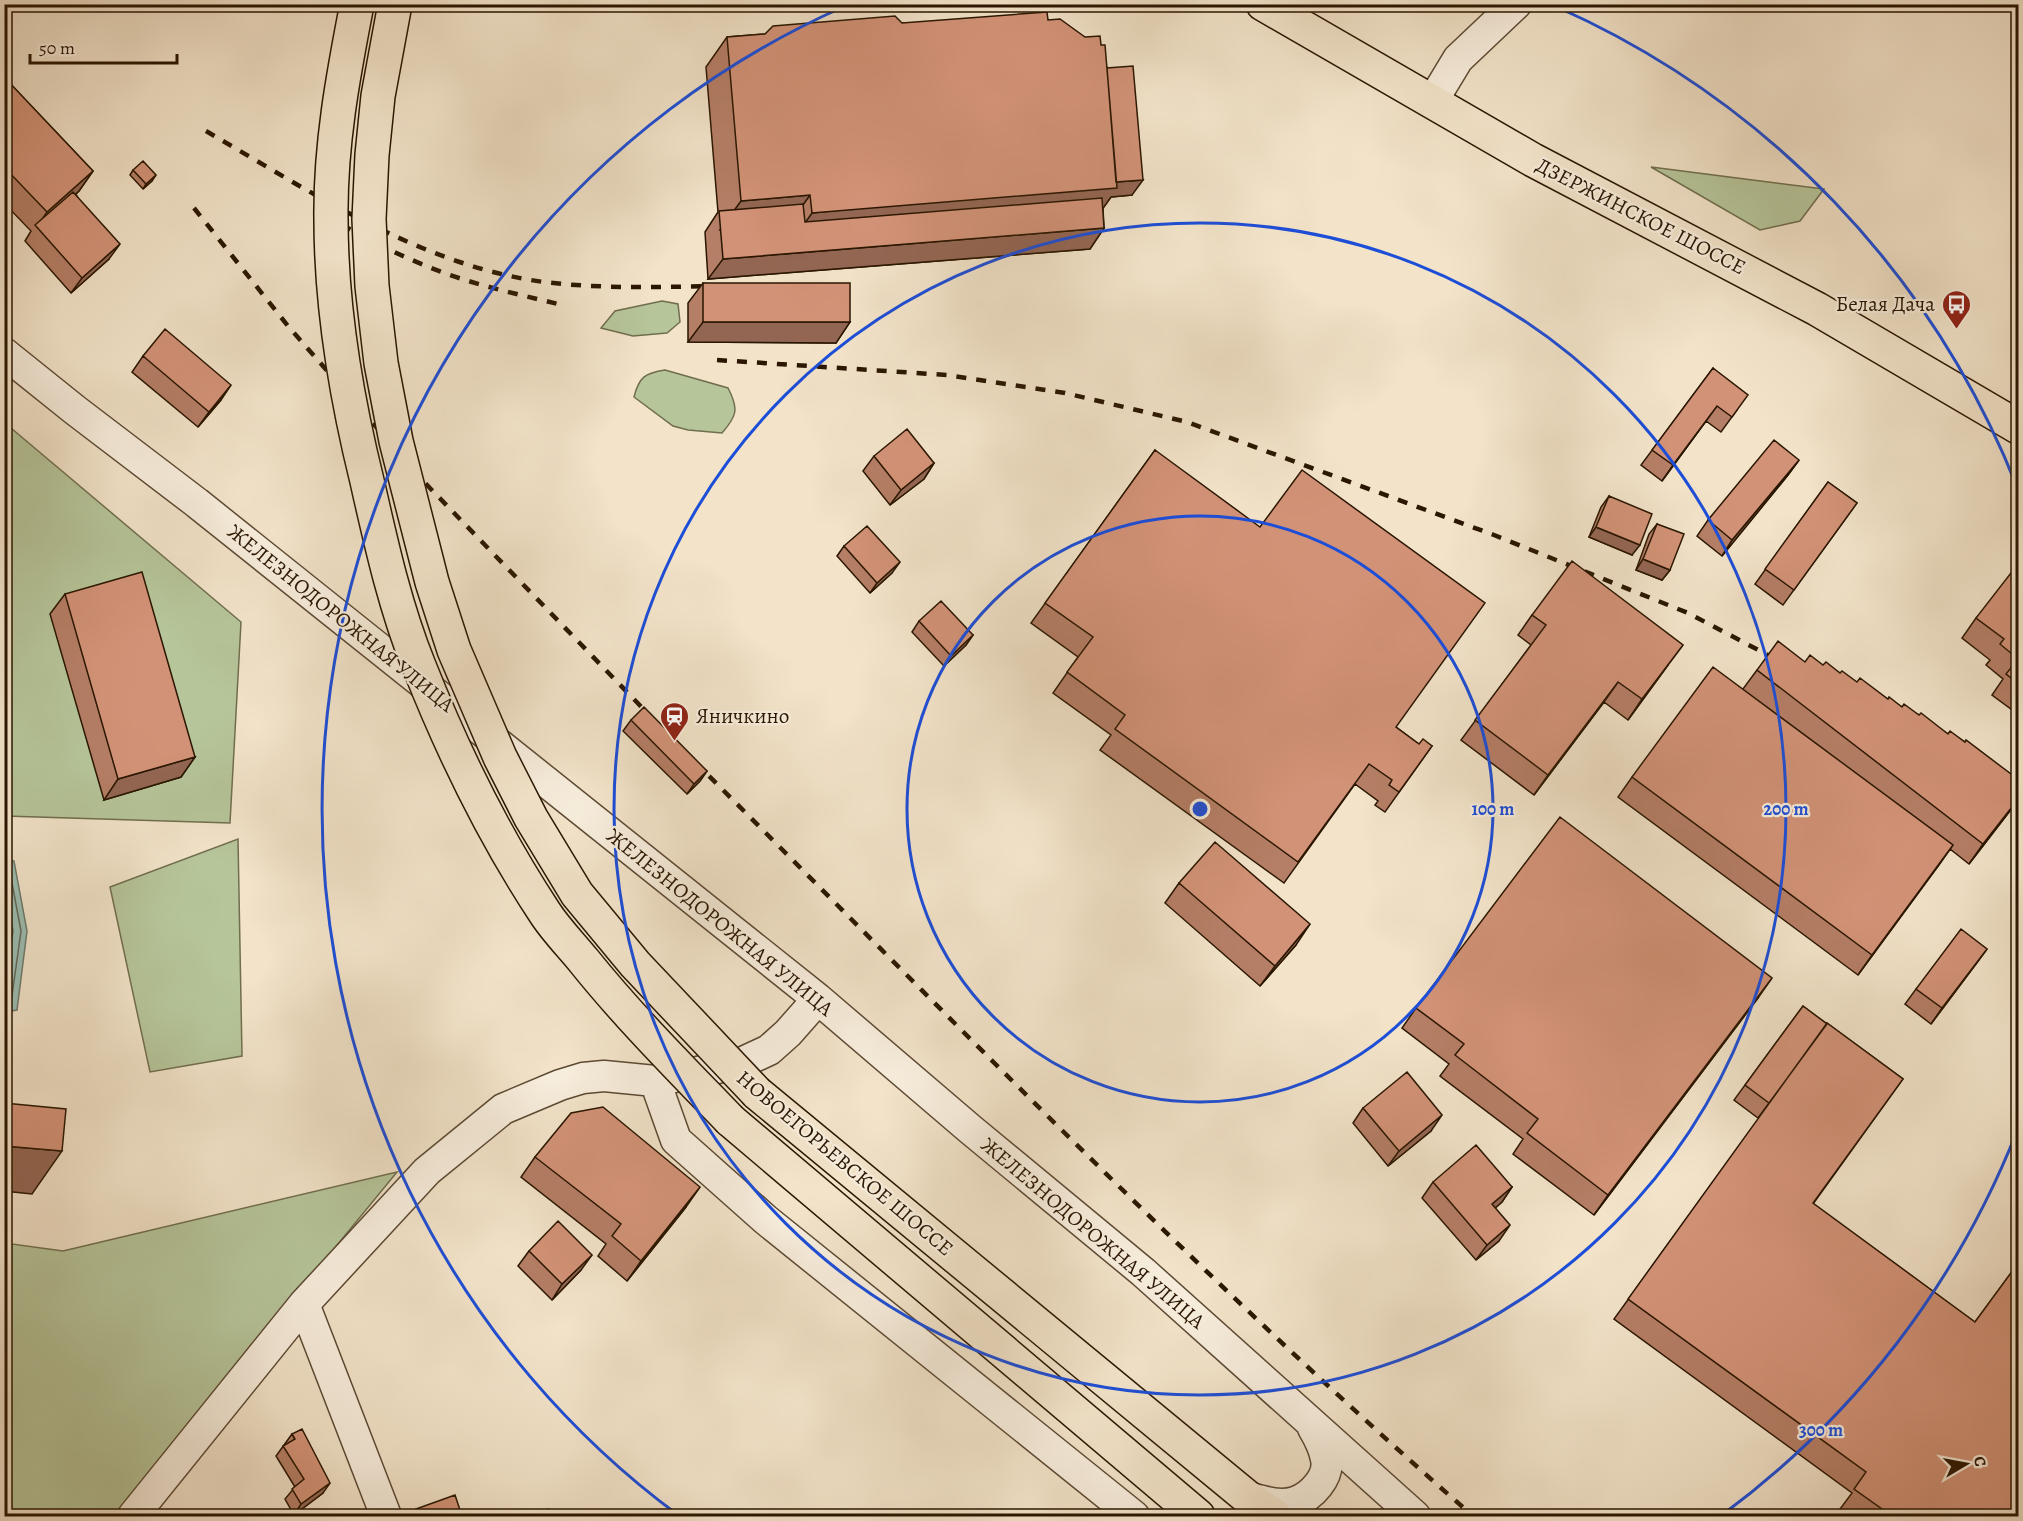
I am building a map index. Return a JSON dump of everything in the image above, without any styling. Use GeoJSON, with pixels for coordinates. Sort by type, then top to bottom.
{"type":"FeatureCollection","features":[{"type":"Feature","properties":{"kind":"main road","name":"НОВОЕГОРЬЕВСКОЕ ШОССЕ"},"geometry":{"type":"LineString","coordinates":[[357,4],[340,91],[333,152],[331,219],[335,289],[344,369],[359,449],[395,592],[418,664],[471,784],[498,836],[546,916],[607,989],[730,1120],[1198,1516]]}},
{"type":"Feature","properties":{"kind":"main road","name":"НОВОЕГОРЬЕВСКОЕ ШОССЕ"},"geometry":{"type":"LineString","coordinates":[[395,4],[378,96],[369,219],[372,286],[381,363],[396,441],[432,582],[454,650],[505,767],[531,818],[577,894],[635,964],[758,1093],[1247,1497],[1275,1516]]}},
{"type":"Feature","properties":{"kind":"main road","name":"ДЗЕРЖИНСКОЕ ШОССЕ"},"geometry":{"type":"LineString","coordinates":[[1263,4],[1533,160],[1817,309],[2019,427]]}},
{"type":"Feature","properties":{"kind":"street"},"geometry":{"type":"LineString","coordinates":[[1432,102],[1458,59],[1515,4]]}},
{"type":"Feature","properties":{"kind":"street","name":"ЖЕЛЕЗНОДОРОЖНАЯ УЛИЦА"},"geometry":{"type":"LineString","coordinates":[[4,353],[197,503],[818,999],[1143,1272],[1415,1516]]}},
{"type":"Feature","properties":{"kind":"street"},"geometry":{"type":"LineString","coordinates":[[133,1516],[304,1304],[427,1171],[503,1109],[583,1078],[604,1076],[655,1081],[741,1062],[769,1050],[788,1033],[818,999]]}},
{"type":"Feature","properties":{"kind":"street"},"geometry":{"type":"LineString","coordinates":[[604,1076],[672,1128]]}},
{"type":"Feature","properties":{"kind":"street"},"geometry":{"type":"LineString","coordinates":[[655,1081],[676,1140],[766,1220],[1134,1516]]}},
{"type":"Feature","properties":{"kind":"street"},"geometry":{"type":"LineString","coordinates":[[304,1304],[386,1516]]}},
{"type":"Feature","properties":{"kind":"street"},"geometry":{"type":"LineString","coordinates":[[1247,1497],[1273,1504],[1294,1503],[1310,1494],[1322,1480],[1327,1462],[1320,1440],[1307,1418]]}},
{"type":"Feature","properties":{"kind":"green space"},"geometry":{"type":"Polygon","coordinates":[[[1651,167],[1824,189],[1800,221],[1760,230],[1651,167]]]}},
{"type":"Feature","properties":{"kind":"green space"},"geometry":{"type":"Polygon","coordinates":[[[662,301],[678,304],[680,322],[667,333],[633,336],[601,328],[615,311],[662,301]]]}},
{"type":"Feature","properties":{"kind":"green space"},"geometry":{"type":"Polygon","coordinates":[[[665,370],[728,388],[734,402],[735,412],[731,422],[722,433],[688,430],[673,426],[634,397],[644,377],[665,370]]]}},
{"type":"Feature","properties":{"kind":"green space"},"geometry":{"type":"Polygon","coordinates":[[[5,423],[241,622],[230,823],[5,816],[5,423]]]}},
{"type":"Feature","properties":{"kind":"green space"},"geometry":{"type":"Polygon","coordinates":[[[238,839],[242,1056],[150,1072],[110,887],[238,839]]]}},
{"type":"Feature","properties":{"kind":"green space"},"geometry":{"type":"Polygon","coordinates":[[[397,1172],[115,1516],[5,1516],[5,1243],[63,1251],[397,1172]]]}},
{"type":"Feature","properties":{"kind":"water"},"geometry":{"type":"Polygon","coordinates":[[[5,858],[14,861],[27,931],[17,1010],[5,1012],[5,858]]]}},
{"type":"Feature","properties":{"kind":"building"},"geometry":{"type":"Polygon","coordinates":[[[1047,12],[1048,20],[1060,19],[1085,37],[1100,36],[1101,45],[1105,45],[1117,188],[812,213],[810,195],[741,201],[727,37],[765,34],[773,26],[895,16],[902,23],[1047,12]]]}},
{"type":"Feature","properties":{"kind":"building"},"geometry":{"type":"Polygon","coordinates":[[[1133,66],[1143,180],[1116,182],[1107,68],[1133,66]]]}},
{"type":"Feature","properties":{"kind":"building"},"geometry":{"type":"Polygon","coordinates":[[[4,77],[93,171],[47,212],[4,167],[4,77]]]}},
{"type":"Feature","properties":{"kind":"building"},"geometry":{"type":"Polygon","coordinates":[[[143,161],[156,175],[146,184],[133,170],[143,161]]]}},
{"type":"Feature","properties":{"kind":"building"},"geometry":{"type":"Polygon","coordinates":[[[73,192],[120,244],[82,278],[35,225],[73,192]]]}},
{"type":"Feature","properties":{"kind":"building"},"geometry":{"type":"Polygon","coordinates":[[[1102,198],[1104,228],[723,259],[719,211],[803,204],[805,222],[1102,198]]]}},
{"type":"Feature","properties":{"kind":"building"},"geometry":{"type":"Polygon","coordinates":[[[703,283],[850,283],[850,322],[703,322],[703,283]]]}},
{"type":"Feature","properties":{"kind":"building"},"geometry":{"type":"Polygon","coordinates":[[[165,329],[231,385],[209,412],[143,356],[165,329]]]}},
{"type":"Feature","properties":{"kind":"building"},"geometry":{"type":"Polygon","coordinates":[[[1713,368],[1748,395],[1732,417],[1717,406],[1673,465],[1652,450],[1713,368]]]}},
{"type":"Feature","properties":{"kind":"building"},"geometry":{"type":"Polygon","coordinates":[[[907,429],[934,463],[901,490],[874,456],[907,429]]]}},
{"type":"Feature","properties":{"kind":"building"},"geometry":{"type":"Polygon","coordinates":[[[1774,440],[1799,460],[1732,540],[1708,520],[1774,440]]]}},
{"type":"Feature","properties":{"kind":"building"},"geometry":{"type":"Polygon","coordinates":[[[1155,450],[1260,527],[1302,470],[1485,603],[1396,727],[1419,744],[1423,739],[1432,746],[1399,792],[1389,785],[1392,780],[1369,764],[1298,862],[1115,729],[1125,715],[1067,672],[1093,637],[1045,603],[1155,450]]]}},
{"type":"Feature","properties":{"kind":"building"},"geometry":{"type":"Polygon","coordinates":[[[1828,482],[1857,503],[1794,590],[1765,569],[1828,482]]]}},
{"type":"Feature","properties":{"kind":"building"},"geometry":{"type":"Polygon","coordinates":[[[1609,496],[1652,514],[1640,545],[1596,527],[1609,496]]]}},
{"type":"Feature","properties":{"kind":"building"},"geometry":{"type":"Polygon","coordinates":[[[1657,524],[1684,534],[1670,570],[1643,559],[1657,524]]]}},
{"type":"Feature","properties":{"kind":"building"},"geometry":{"type":"Polygon","coordinates":[[[867,526],[900,562],[877,583],[844,546],[867,526]]]}},
{"type":"Feature","properties":{"kind":"building"},"geometry":{"type":"Polygon","coordinates":[[[1572,561],[1683,645],[1642,699],[1618,682],[1548,775],[1475,720],[1546,625],[1532,615],[1572,561]]]}},
{"type":"Feature","properties":{"kind":"building"},"geometry":{"type":"Polygon","coordinates":[[[2014,569],[2019,573],[2019,684],[2006,674],[2018,659],[2000,644],[2004,639],[1976,618],[2014,569]]]}},
{"type":"Feature","properties":{"kind":"building"},"geometry":{"type":"Polygon","coordinates":[[[142,572],[195,757],[118,779],[65,594],[142,572]]]}},
{"type":"Feature","properties":{"kind":"building"},"geometry":{"type":"Polygon","coordinates":[[[941,601],[973,635],[951,656],[919,621],[941,601]]]}},
{"type":"Feature","properties":{"kind":"building"},"geometry":{"type":"Polygon","coordinates":[[[1778,641],[1805,662],[1810,655],[1823,665],[1826,662],[1857,682],[1860,678],[1902,707],[1904,704],[1919,715],[1921,713],[1948,734],[1950,731],[1965,742],[1966,740],[2019,780],[2019,798],[1983,844],[1757,670],[1778,641]]]}},
{"type":"Feature","properties":{"kind":"building"},"geometry":{"type":"Polygon","coordinates":[[[1713,667],[1953,845],[1872,955],[1632,777],[1713,667]]]}},
{"type":"Feature","properties":{"kind":"building"},"geometry":{"type":"Polygon","coordinates":[[[644,707],[707,771],[694,784],[631,720],[644,707]]]}},
{"type":"Feature","properties":{"kind":"building"},"geometry":{"type":"Polygon","coordinates":[[[1560,817],[1772,978],[1608,1195],[1527,1133],[1538,1119],[1455,1055],[1464,1044],[1416,1008],[1560,817]]]}},
{"type":"Feature","properties":{"kind":"building"},"geometry":{"type":"Polygon","coordinates":[[[1215,842],[1310,924],[1275,966],[1179,883],[1215,842]]]}},
{"type":"Feature","properties":{"kind":"building"},"geometry":{"type":"Polygon","coordinates":[[[1961,929],[1987,949],[1942,1008],[1916,989],[1961,929]]]}},
{"type":"Feature","properties":{"kind":"building"},"geometry":{"type":"Polygon","coordinates":[[[1803,1006],[1827,1024],[1769,1103],[1745,1085],[1803,1006]]]}},
{"type":"Feature","properties":{"kind":"building"},"geometry":{"type":"Polygon","coordinates":[[[1827,1023],[1903,1079],[1813,1203],[1975,1322],[2019,1262],[2019,1516],[1892,1516],[1854,1489],[1866,1472],[1628,1299],[1827,1023]]]}},
{"type":"Feature","properties":{"kind":"building"},"geometry":{"type":"Polygon","coordinates":[[[1407,1072],[1442,1115],[1399,1151],[1363,1108],[1407,1072]]]}},
{"type":"Feature","properties":{"kind":"building"},"geometry":{"type":"Polygon","coordinates":[[[4,1103],[66,1109],[62,1151],[4,1146],[4,1103]]]}},
{"type":"Feature","properties":{"kind":"building"},"geometry":{"type":"Polygon","coordinates":[[[603,1107],[700,1187],[641,1261],[612,1236],[621,1224],[535,1157],[571,1113],[603,1107]]]}},
{"type":"Feature","properties":{"kind":"building"},"geometry":{"type":"Polygon","coordinates":[[[1476,1145],[1512,1187],[1492,1204],[1510,1225],[1487,1245],[1433,1182],[1476,1145]]]}},
{"type":"Feature","properties":{"kind":"building"},"geometry":{"type":"Polygon","coordinates":[[[558,1221],[592,1255],[562,1284],[529,1251],[558,1221]]]}},
{"type":"Feature","properties":{"kind":"building"},"geometry":{"type":"Polygon","coordinates":[[[302,1429],[330,1483],[301,1504],[292,1489],[304,1479],[283,1446],[295,1439],[292,1434],[302,1429]]]}},
{"type":"Feature","properties":{"kind":"building"},"geometry":{"type":"Polygon","coordinates":[[[455,1495],[462,1516],[418,1516],[416,1509],[455,1495]]]}},
{"type":"Feature","properties":{"kind":"building"},"geometry":{"type":"Polygon","coordinates":[[[548,1509],[552,1516],[534,1516],[548,1509]]]}},
{"type":"Feature","properties":{"kind":"railway"},"geometry":{"type":"LineString","coordinates":[[206,131],[369,223],[454,260],[499,273],[544,282],[630,287],[717,286]]}},
{"type":"Feature","properties":{"kind":"railway"},"geometry":{"type":"LineString","coordinates":[[194,208],[288,326],[427,485],[655,721]]}},
{"type":"Feature","properties":{"kind":"railway"},"geometry":{"type":"LineString","coordinates":[[324,215],[411,260],[456,277],[558,304]]}},
{"type":"Feature","properties":{"kind":"railway"},"geometry":{"type":"LineString","coordinates":[[717,360],[947,375],[1065,393],[1187,422],[1494,535],[1688,613],[1783,663]]}},
{"type":"Feature","properties":{"kind":"railway"},"geometry":{"type":"LineString","coordinates":[[695,762],[1175,1241],[1372,1426],[1473,1516]]}},
{"type":"Feature","properties":{"kind":"place","name":"Белая Дача"},"geometry":{"type":"Point","coordinates":[1956,330]}},
{"type":"Feature","properties":{"kind":"place","name":"Яничкино"},"geometry":{"type":"Point","coordinates":[675,742]}}]}
